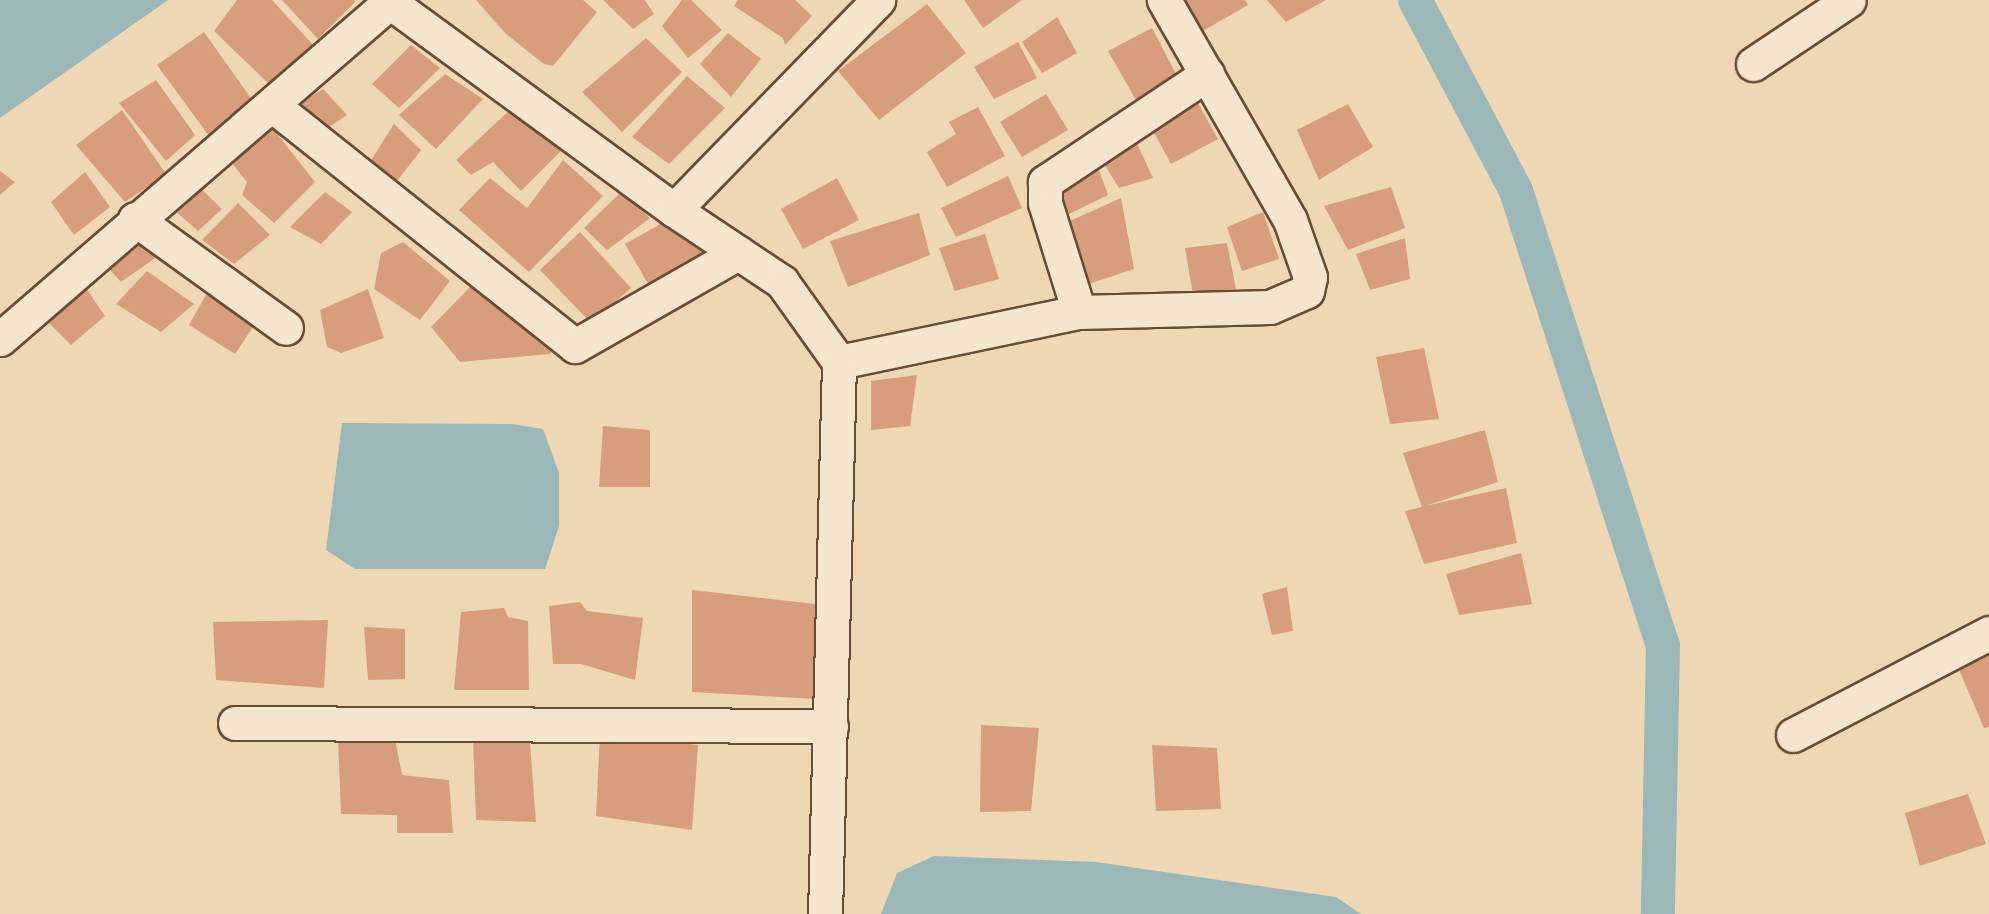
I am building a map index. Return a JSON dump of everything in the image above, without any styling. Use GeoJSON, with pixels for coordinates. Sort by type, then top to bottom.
{"type":"FeatureCollection","features":[{"type":"Feature","properties":{"kind":"street"},"geometry":{"type":"LineString","coordinates":[[674,210],[878,0]]}},
{"type":"Feature","properties":{"kind":"street"},"geometry":{"type":"LineString","coordinates":[[839,362],[1079,312],[1270,307],[1307,291],[1310,277],[1290,220],[1164,0]]}},
{"type":"Feature","properties":{"kind":"street"},"geometry":{"type":"LineString","coordinates":[[1753,64],[1849,0]]}},
{"type":"Feature","properties":{"kind":"street"},"geometry":{"type":"LineString","coordinates":[[0,339],[135,219],[272,105],[389,1],[674,210],[782,282],[839,362],[825,914]]}},
{"type":"Feature","properties":{"kind":"street"},"geometry":{"type":"LineString","coordinates":[[1079,312],[1045,203],[1045,182],[1071,161],[1207,74]]}},
{"type":"Feature","properties":{"kind":"street"},"geometry":{"type":"LineString","coordinates":[[272,105],[575,346],[738,253]]}},
{"type":"Feature","properties":{"kind":"street"},"geometry":{"type":"LineString","coordinates":[[135,219],[286,328]]}},
{"type":"Feature","properties":{"kind":"street"},"geometry":{"type":"LineString","coordinates":[[1793,735],[1989,633]]}},
{"type":"Feature","properties":{"kind":"street"},"geometry":{"type":"LineString","coordinates":[[235,723],[831,726]]}},
{"type":"Feature","properties":{"kind":"water"},"geometry":{"type":"Polygon","coordinates":[[[0,0],[168,0],[0,118],[0,0]]]}},
{"type":"Feature","properties":{"kind":"water"},"geometry":{"type":"Polygon","coordinates":[[[342,423],[512,424],[543,429],[559,473],[559,526],[545,569],[355,569],[326,550],[342,423]]]}},
{"type":"Feature","properties":{"kind":"water"},"geometry":{"type":"Polygon","coordinates":[[[934,856],[1096,862],[1336,897],[1361,914],[881,914],[897,873],[934,856]]]}},
{"type":"Feature","properties":{"kind":"building"},"geometry":{"type":"Polygon","coordinates":[[[237,0],[272,0],[314,46],[269,84],[214,31],[237,0]]]}},
{"type":"Feature","properties":{"kind":"building"},"geometry":{"type":"Polygon","coordinates":[[[282,0],[354,0],[355,2],[318,39],[282,0]]]}},
{"type":"Feature","properties":{"kind":"building"},"geometry":{"type":"Polygon","coordinates":[[[476,0],[583,0],[597,12],[553,66],[544,64],[506,34],[476,0]]]}},
{"type":"Feature","properties":{"kind":"building"},"geometry":{"type":"Polygon","coordinates":[[[603,0],[645,0],[654,14],[633,29],[603,0]]]}},
{"type":"Feature","properties":{"kind":"building"},"geometry":{"type":"Polygon","coordinates":[[[682,0],[691,0],[722,30],[688,58],[662,26],[682,0]]]}},
{"type":"Feature","properties":{"kind":"building"},"geometry":{"type":"Polygon","coordinates":[[[738,0],[795,0],[812,16],[785,45],[783,38],[734,6],[738,0]]]}},
{"type":"Feature","properties":{"kind":"building"},"geometry":{"type":"Polygon","coordinates":[[[964,0],[1022,0],[983,28],[964,0]]]}},
{"type":"Feature","properties":{"kind":"building"},"geometry":{"type":"Polygon","coordinates":[[[1173,0],[1245,0],[1248,5],[1194,36],[1173,0]]]}},
{"type":"Feature","properties":{"kind":"building"},"geometry":{"type":"Polygon","coordinates":[[[1267,0],[1326,0],[1286,22],[1267,0]]]}},
{"type":"Feature","properties":{"kind":"building"},"geometry":{"type":"Polygon","coordinates":[[[927,4],[966,53],[879,120],[838,71],[927,4]]]}},
{"type":"Feature","properties":{"kind":"building"},"geometry":{"type":"Polygon","coordinates":[[[1057,17],[1077,53],[1042,73],[1022,42],[1057,17]]]}},
{"type":"Feature","properties":{"kind":"building"},"geometry":{"type":"Polygon","coordinates":[[[1152,28],[1178,78],[1136,100],[1108,51],[1152,28]]]}},
{"type":"Feature","properties":{"kind":"building"},"geometry":{"type":"Polygon","coordinates":[[[204,32],[255,104],[209,136],[157,65],[204,32]]]}},
{"type":"Feature","properties":{"kind":"building"},"geometry":{"type":"Polygon","coordinates":[[[728,33],[761,59],[731,97],[700,64],[728,33]]]}},
{"type":"Feature","properties":{"kind":"building"},"geometry":{"type":"Polygon","coordinates":[[[646,38],[682,72],[622,132],[582,92],[646,38]]]}},
{"type":"Feature","properties":{"kind":"building"},"geometry":{"type":"Polygon","coordinates":[[[1018,42],[1037,78],[994,99],[974,67],[1018,42]]]}},
{"type":"Feature","properties":{"kind":"building"},"geometry":{"type":"Polygon","coordinates":[[[411,45],[440,68],[399,108],[372,84],[411,45]]]}},
{"type":"Feature","properties":{"kind":"building"},"geometry":{"type":"Polygon","coordinates":[[[445,74],[483,99],[436,149],[399,115],[445,74]]]}},
{"type":"Feature","properties":{"kind":"building"},"geometry":{"type":"Polygon","coordinates":[[[687,76],[725,108],[669,164],[632,137],[687,76]]]}},
{"type":"Feature","properties":{"kind":"building"},"geometry":{"type":"Polygon","coordinates":[[[156,80],[195,135],[166,161],[119,103],[156,80]]]}},
{"type":"Feature","properties":{"kind":"building"},"geometry":{"type":"Polygon","coordinates":[[[323,89],[347,115],[325,130],[297,105],[323,89]]]}},
{"type":"Feature","properties":{"kind":"building"},"geometry":{"type":"Polygon","coordinates":[[[1046,94],[1068,130],[1022,157],[1000,122],[1046,94]]]}},
{"type":"Feature","properties":{"kind":"building"},"geometry":{"type":"Polygon","coordinates":[[[1198,103],[1218,139],[1171,164],[1151,127],[1198,103]]]}},
{"type":"Feature","properties":{"kind":"building"},"geometry":{"type":"Polygon","coordinates":[[[1348,104],[1373,147],[1319,180],[1297,130],[1348,104]]]}},
{"type":"Feature","properties":{"kind":"building"},"geometry":{"type":"Polygon","coordinates":[[[978,107],[1005,156],[947,187],[927,152],[956,134],[949,122],[978,107]]]}},
{"type":"Feature","properties":{"kind":"building"},"geometry":{"type":"Polygon","coordinates":[[[122,110],[166,174],[125,202],[76,145],[122,110]]]}},
{"type":"Feature","properties":{"kind":"building"},"geometry":{"type":"Polygon","coordinates":[[[510,110],[562,150],[521,191],[493,162],[471,175],[456,160],[510,110]]]}},
{"type":"Feature","properties":{"kind":"building"},"geometry":{"type":"Polygon","coordinates":[[[267,121],[315,182],[274,223],[242,195],[247,182],[226,156],[267,121]]]}},
{"type":"Feature","properties":{"kind":"building"},"geometry":{"type":"Polygon","coordinates":[[[394,124],[421,150],[394,185],[370,162],[394,124]]]}},
{"type":"Feature","properties":{"kind":"building"},"geometry":{"type":"Polygon","coordinates":[[[1133,135],[1153,178],[1119,188],[1098,154],[1133,135]]]}},
{"type":"Feature","properties":{"kind":"building"},"geometry":{"type":"Polygon","coordinates":[[[1095,159],[1108,195],[1067,215],[1052,184],[1095,159]]]}},
{"type":"Feature","properties":{"kind":"building"},"geometry":{"type":"Polygon","coordinates":[[[563,160],[603,196],[529,272],[459,210],[490,178],[527,208],[563,160]]]}},
{"type":"Feature","properties":{"kind":"building"},"geometry":{"type":"Polygon","coordinates":[[[0,171],[15,182],[0,195],[0,171]]]}},
{"type":"Feature","properties":{"kind":"building"},"geometry":{"type":"Polygon","coordinates":[[[85,172],[110,207],[74,235],[51,202],[85,172]]]}},
{"type":"Feature","properties":{"kind":"building"},"geometry":{"type":"Polygon","coordinates":[[[1008,176],[1022,208],[956,237],[941,208],[1008,176]]]}},
{"type":"Feature","properties":{"kind":"building"},"geometry":{"type":"Polygon","coordinates":[[[837,178],[859,220],[803,249],[781,209],[837,178]]]}},
{"type":"Feature","properties":{"kind":"building"},"geometry":{"type":"Polygon","coordinates":[[[192,180],[222,209],[198,231],[166,203],[192,180]]]}},
{"type":"Feature","properties":{"kind":"building"},"geometry":{"type":"Polygon","coordinates":[[[1391,187],[1405,228],[1348,250],[1324,206],[1391,187]]]}},
{"type":"Feature","properties":{"kind":"building"},"geometry":{"type":"Polygon","coordinates":[[[622,191],[650,218],[607,250],[584,228],[622,191]]]}},
{"type":"Feature","properties":{"kind":"building"},"geometry":{"type":"Polygon","coordinates":[[[325,192],[352,212],[321,244],[290,227],[325,192]]]}},
{"type":"Feature","properties":{"kind":"building"},"geometry":{"type":"Polygon","coordinates":[[[1121,198],[1134,269],[1086,285],[1061,225],[1121,198]]]}},
{"type":"Feature","properties":{"kind":"building"},"geometry":{"type":"Polygon","coordinates":[[[238,203],[270,235],[234,264],[202,240],[238,203]]]}},
{"type":"Feature","properties":{"kind":"building"},"geometry":{"type":"Polygon","coordinates":[[[1263,212],[1279,259],[1242,271],[1227,227],[1263,212]]]}},
{"type":"Feature","properties":{"kind":"building"},"geometry":{"type":"Polygon","coordinates":[[[919,213],[930,255],[848,287],[830,241],[919,213]]]}},
{"type":"Feature","properties":{"kind":"building"},"geometry":{"type":"Polygon","coordinates":[[[671,218],[708,249],[650,287],[625,244],[671,218]]]}},
{"type":"Feature","properties":{"kind":"building"},"geometry":{"type":"Polygon","coordinates":[[[135,231],[158,256],[121,282],[101,260],[135,231]]]}},
{"type":"Feature","properties":{"kind":"building"},"geometry":{"type":"Polygon","coordinates":[[[580,232],[631,288],[591,323],[540,270],[580,232]]]}},
{"type":"Feature","properties":{"kind":"building"},"geometry":{"type":"Polygon","coordinates":[[[985,234],[999,279],[955,291],[939,248],[985,234]]]}},
{"type":"Feature","properties":{"kind":"building"},"geometry":{"type":"Polygon","coordinates":[[[1405,238],[1410,279],[1370,290],[1356,254],[1405,238]]]}},
{"type":"Feature","properties":{"kind":"building"},"geometry":{"type":"Polygon","coordinates":[[[403,242],[450,281],[420,320],[374,289],[381,253],[403,242]]]}},
{"type":"Feature","properties":{"kind":"building"},"geometry":{"type":"Polygon","coordinates":[[[1227,243],[1238,300],[1193,295],[1185,248],[1227,243]]]}},
{"type":"Feature","properties":{"kind":"building"},"geometry":{"type":"Polygon","coordinates":[[[147,271],[194,304],[161,332],[116,304],[147,271]]]}},
{"type":"Feature","properties":{"kind":"building"},"geometry":{"type":"Polygon","coordinates":[[[81,281],[105,316],[71,345],[44,318],[81,281]]]}},
{"type":"Feature","properties":{"kind":"building"},"geometry":{"type":"Polygon","coordinates":[[[473,284],[556,349],[549,354],[460,362],[431,327],[473,284]]]}},
{"type":"Feature","properties":{"kind":"building"},"geometry":{"type":"Polygon","coordinates":[[[368,289],[384,338],[341,353],[327,347],[320,310],[368,289]]]}},
{"type":"Feature","properties":{"kind":"building"},"geometry":{"type":"Polygon","coordinates":[[[207,293],[257,321],[235,354],[189,325],[207,293]]]}},
{"type":"Feature","properties":{"kind":"building"},"geometry":{"type":"Polygon","coordinates":[[[1424,348],[1439,419],[1390,424],[1376,357],[1424,348]]]}},
{"type":"Feature","properties":{"kind":"building"},"geometry":{"type":"Polygon","coordinates":[[[917,375],[910,426],[871,430],[871,381],[917,375]]]}},
{"type":"Feature","properties":{"kind":"building"},"geometry":{"type":"Polygon","coordinates":[[[603,426],[650,430],[650,487],[599,487],[603,426]]]}},
{"type":"Feature","properties":{"kind":"building"},"geometry":{"type":"Polygon","coordinates":[[[1485,430],[1498,482],[1425,506],[1506,488],[1517,543],[1424,564],[1405,511],[1422,507],[1403,453],[1485,430]]]}},
{"type":"Feature","properties":{"kind":"building"},"geometry":{"type":"Polygon","coordinates":[[[1521,553],[1532,604],[1459,615],[1446,574],[1521,553]]]}},
{"type":"Feature","properties":{"kind":"building"},"geometry":{"type":"Polygon","coordinates":[[[1287,587],[1293,631],[1272,635],[1262,594],[1287,587]]]}},
{"type":"Feature","properties":{"kind":"building"},"geometry":{"type":"Polygon","coordinates":[[[692,590],[815,604],[817,699],[692,692],[692,590]]]}},
{"type":"Feature","properties":{"kind":"building"},"geometry":{"type":"Polygon","coordinates":[[[580,602],[587,611],[643,618],[635,680],[581,664],[553,664],[549,606],[580,602]]]}},
{"type":"Feature","properties":{"kind":"building"},"geometry":{"type":"Polygon","coordinates":[[[504,608],[508,617],[528,621],[529,690],[454,690],[461,612],[504,608]]]}},
{"type":"Feature","properties":{"kind":"building"},"geometry":{"type":"Polygon","coordinates":[[[328,620],[324,688],[216,680],[213,622],[328,620]]]}},
{"type":"Feature","properties":{"kind":"building"},"geometry":{"type":"Polygon","coordinates":[[[364,627],[405,629],[405,679],[368,680],[364,627]]]}},
{"type":"Feature","properties":{"kind":"building"},"geometry":{"type":"Polygon","coordinates":[[[1989,650],[1989,727],[1984,728],[1957,665],[1989,650]]]}},
{"type":"Feature","properties":{"kind":"building"},"geometry":{"type":"Polygon","coordinates":[[[981,725],[1039,728],[1031,811],[980,812],[981,725]]]}},
{"type":"Feature","properties":{"kind":"building"},"geometry":{"type":"Polygon","coordinates":[[[600,733],[698,745],[692,830],[596,816],[600,733]]]}},
{"type":"Feature","properties":{"kind":"building"},"geometry":{"type":"Polygon","coordinates":[[[338,738],[395,739],[402,775],[449,780],[453,833],[397,833],[397,815],[341,814],[338,738]]]}},
{"type":"Feature","properties":{"kind":"building"},"geometry":{"type":"Polygon","coordinates":[[[473,738],[530,743],[536,822],[476,820],[473,738]]]}},
{"type":"Feature","properties":{"kind":"building"},"geometry":{"type":"Polygon","coordinates":[[[1152,745],[1217,748],[1221,809],[1156,811],[1152,745]]]}},
{"type":"Feature","properties":{"kind":"building"},"geometry":{"type":"Polygon","coordinates":[[[1968,794],[1986,844],[1920,866],[1905,813],[1968,794]]]}},
{"type":"Feature","properties":{"kind":"waterway"},"geometry":{"type":"LineString","coordinates":[[1415,0],[1516,191],[1663,645],[1658,914]]}}]}
